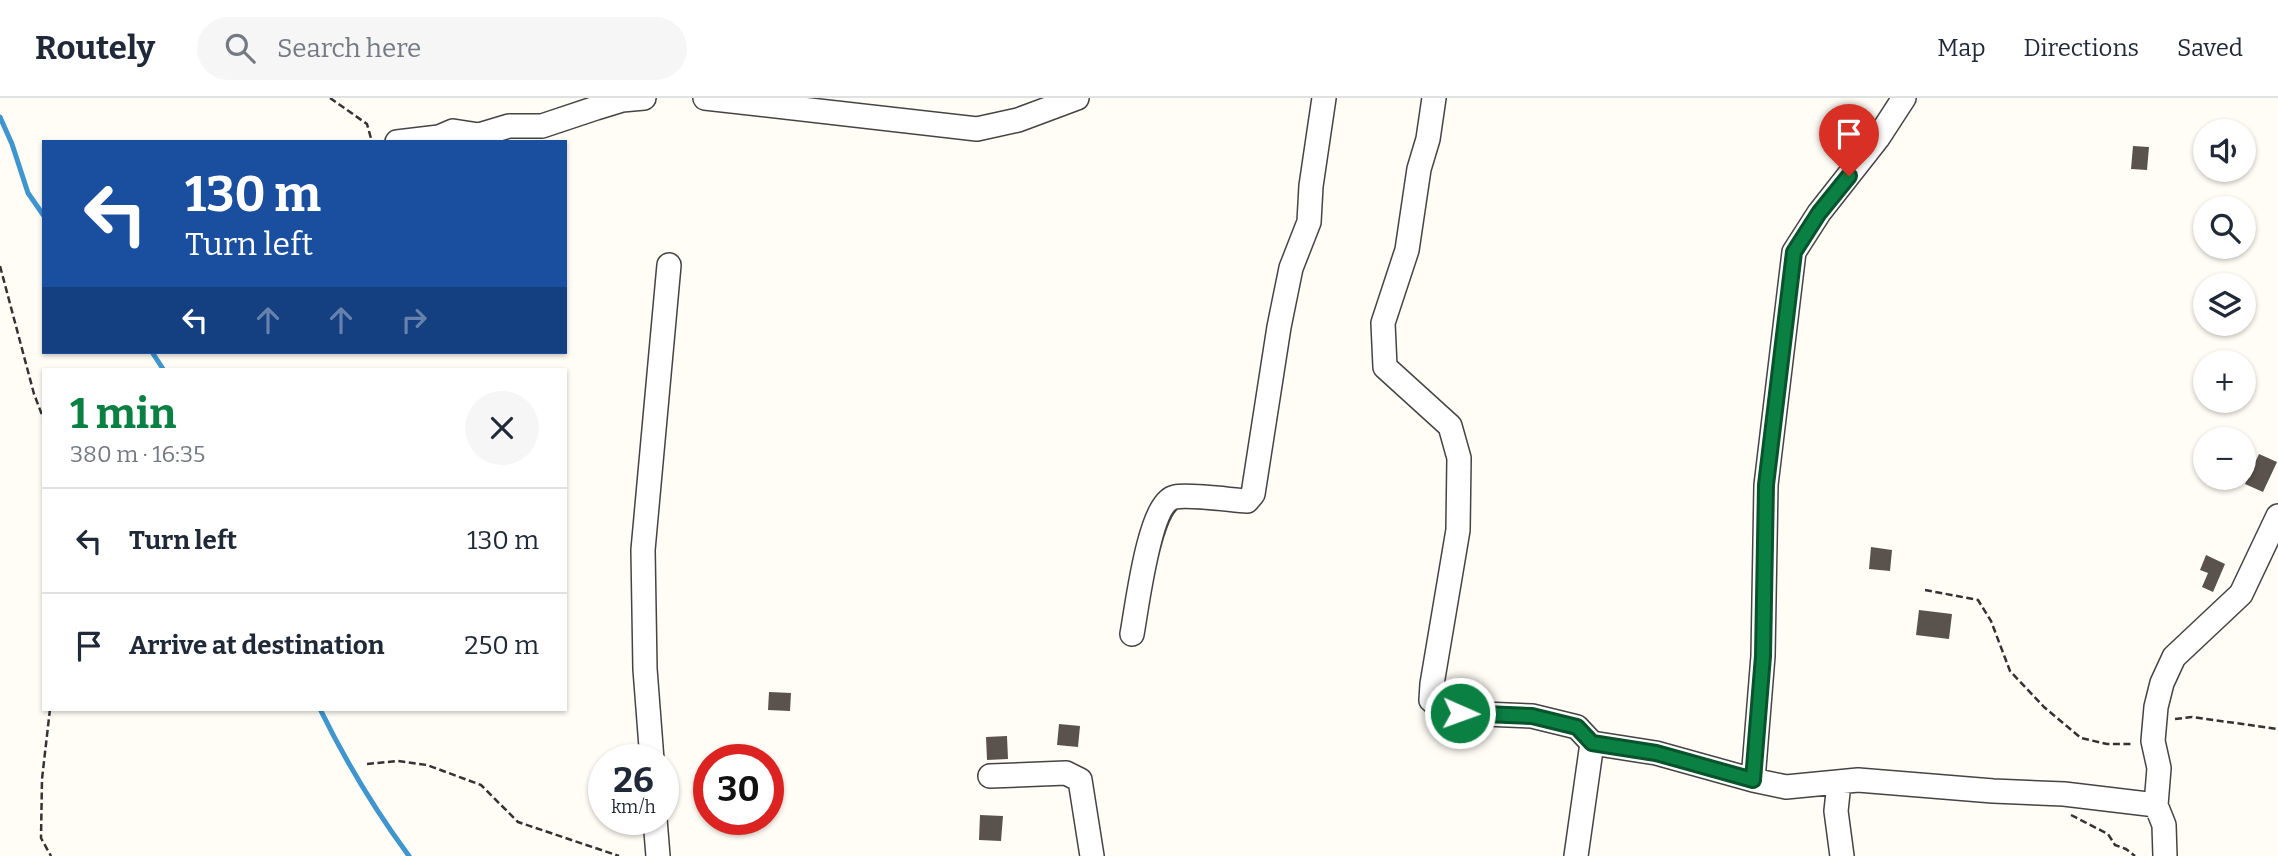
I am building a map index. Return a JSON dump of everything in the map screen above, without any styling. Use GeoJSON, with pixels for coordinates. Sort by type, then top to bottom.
{"type":"FeatureCollection","features":[{"type":"Feature","properties":{"kind":"street"},"geometry":{"type":"LineString","coordinates":[[414,140],[439,137],[453,131],[479,135],[509,126],[542,126],[622,100],[644,98]]}},
{"type":"Feature","properties":{"kind":"street"},"geometry":{"type":"LineString","coordinates":[[705,98],[977,129],[1018,120],[1077,98]]}},
{"type":"Feature","properties":{"kind":"street"},"geometry":{"type":"LineString","coordinates":[[1132,634],[1153,523],[1164,502],[1175,496],[1247,501],[1253,494],[1291,268],[1309,222],[1311,186],[1324,98]]}},
{"type":"Feature","properties":{"kind":"street"},"geometry":{"type":"LineString","coordinates":[[1434,98],[1428,139],[1419,169],[1407,250],[1384,323],[1385,367],[1450,426],[1459,458],[1458,530],[1431,700],[1442,710],[1532,716],[1577,727],[1592,743],[1656,753],[1786,787],[1858,780],[2077,795],[2157,805]]}},
{"type":"Feature","properties":{"kind":"street"},"geometry":{"type":"LineString","coordinates":[[1753,780],[1763,656],[1766,485],[1794,252],[1819,213],[1878,138],[1904,98]]}},
{"type":"Feature","properties":{"kind":"street"},"geometry":{"type":"LineString","coordinates":[[651,744],[645,669],[643,550],[669,265]]}},
{"type":"Feature","properties":{"kind":"street"},"geometry":{"type":"LineString","coordinates":[[2165,856],[2164,825],[2157,805],[2159,768],[2153,731],[2162,683],[2174,657],[2241,594],[2278,516]]}},
{"type":"Feature","properties":{"kind":"street"},"geometry":{"type":"LineString","coordinates":[[1576,856],[1592,743]]}},
{"type":"Feature","properties":{"kind":"street"},"geometry":{"type":"LineString","coordinates":[[990,776],[1066,773],[1080,780],[1092,856]]}},
{"type":"Feature","properties":{"kind":"street"},"geometry":{"type":"LineString","coordinates":[[1839,783],[1836,811],[1842,856]]}},
{"type":"Feature","properties":{"kind":"street"},"geometry":{"type":"LineString","coordinates":[[657,835],[658,856]]}},
{"type":"Feature","properties":{"kind":"path"},"geometry":{"type":"LineString","coordinates":[[330,98],[367,124],[371,140]]}},
{"type":"Feature","properties":{"kind":"path"},"geometry":{"type":"LineString","coordinates":[[0,266],[42,415]]}},
{"type":"Feature","properties":{"kind":"path"},"geometry":{"type":"LineString","coordinates":[[1925,590],[1978,600],[1992,621],[2010,671],[2044,707],[2081,738],[2107,744],[2143,744],[2153,731],[2192,717],[2278,729]]}},
{"type":"Feature","properties":{"kind":"path"},"geometry":{"type":"LineString","coordinates":[[50,711],[42,779],[41,838],[51,856]]}},
{"type":"Feature","properties":{"kind":"path"},"geometry":{"type":"LineString","coordinates":[[367,764],[398,761],[427,765],[481,785],[519,822],[620,856]]}},
{"type":"Feature","properties":{"kind":"path"},"geometry":{"type":"LineString","coordinates":[[2067,813],[2108,834],[2116,845],[2135,856]]}},
{"type":"Feature","properties":{"kind":"building"},"geometry":{"type":"Polygon","coordinates":[[[2133,146],[2149,147],[2147,170],[2131,169],[2133,146]]]}},
{"type":"Feature","properties":{"kind":"building"},"geometry":{"type":"Polygon","coordinates":[[[2259,454],[2277,462],[2263,492],[2256,489],[2256,460],[2259,454]]]}},
{"type":"Feature","properties":{"kind":"building"},"geometry":{"type":"Polygon","coordinates":[[[1871,547],[1892,550],[1890,571],[1869,569],[1871,547]]]}},
{"type":"Feature","properties":{"kind":"building"},"geometry":{"type":"Polygon","coordinates":[[[2206,555],[2225,564],[2213,592],[2202,587],[2208,573],[2200,570],[2206,555]]]}},
{"type":"Feature","properties":{"kind":"building"},"geometry":{"type":"Polygon","coordinates":[[[1919,610],[1952,614],[1949,639],[1916,635],[1919,610]]]}},
{"type":"Feature","properties":{"kind":"building"},"geometry":{"type":"Polygon","coordinates":[[[769,692],[791,693],[790,711],[768,710],[769,692]]]}},
{"type":"Feature","properties":{"kind":"building"},"geometry":{"type":"Polygon","coordinates":[[[1059,724],[1080,726],[1078,747],[1057,745],[1059,724]]]}},
{"type":"Feature","properties":{"kind":"building"},"geometry":{"type":"Polygon","coordinates":[[[1007,736],[1008,759],[987,760],[986,737],[1007,736]]]}},
{"type":"Feature","properties":{"kind":"building"},"geometry":{"type":"Polygon","coordinates":[[[980,815],[1003,816],[1001,841],[979,840],[980,815]]]}},
{"type":"Feature","properties":{"kind":"waterway"},"geometry":{"type":"LineString","coordinates":[[0,117],[28,193],[42,213]]}},
{"type":"Feature","properties":{"kind":"waterway"},"geometry":{"type":"LineString","coordinates":[[153,354],[162,368]]}},
{"type":"Feature","properties":{"kind":"waterway"},"geometry":{"type":"LineString","coordinates":[[321,711],[361,784],[409,856]]}},
{"type":"Feature","properties":{"kind":"route"},"geometry":{"type":"LineString","coordinates":[[1460,713],[1532,716],[1577,727],[1592,743],[1656,753],[1753,780],[1763,656],[1766,485],[1794,252],[1819,213],[1849,176]]}}]}
